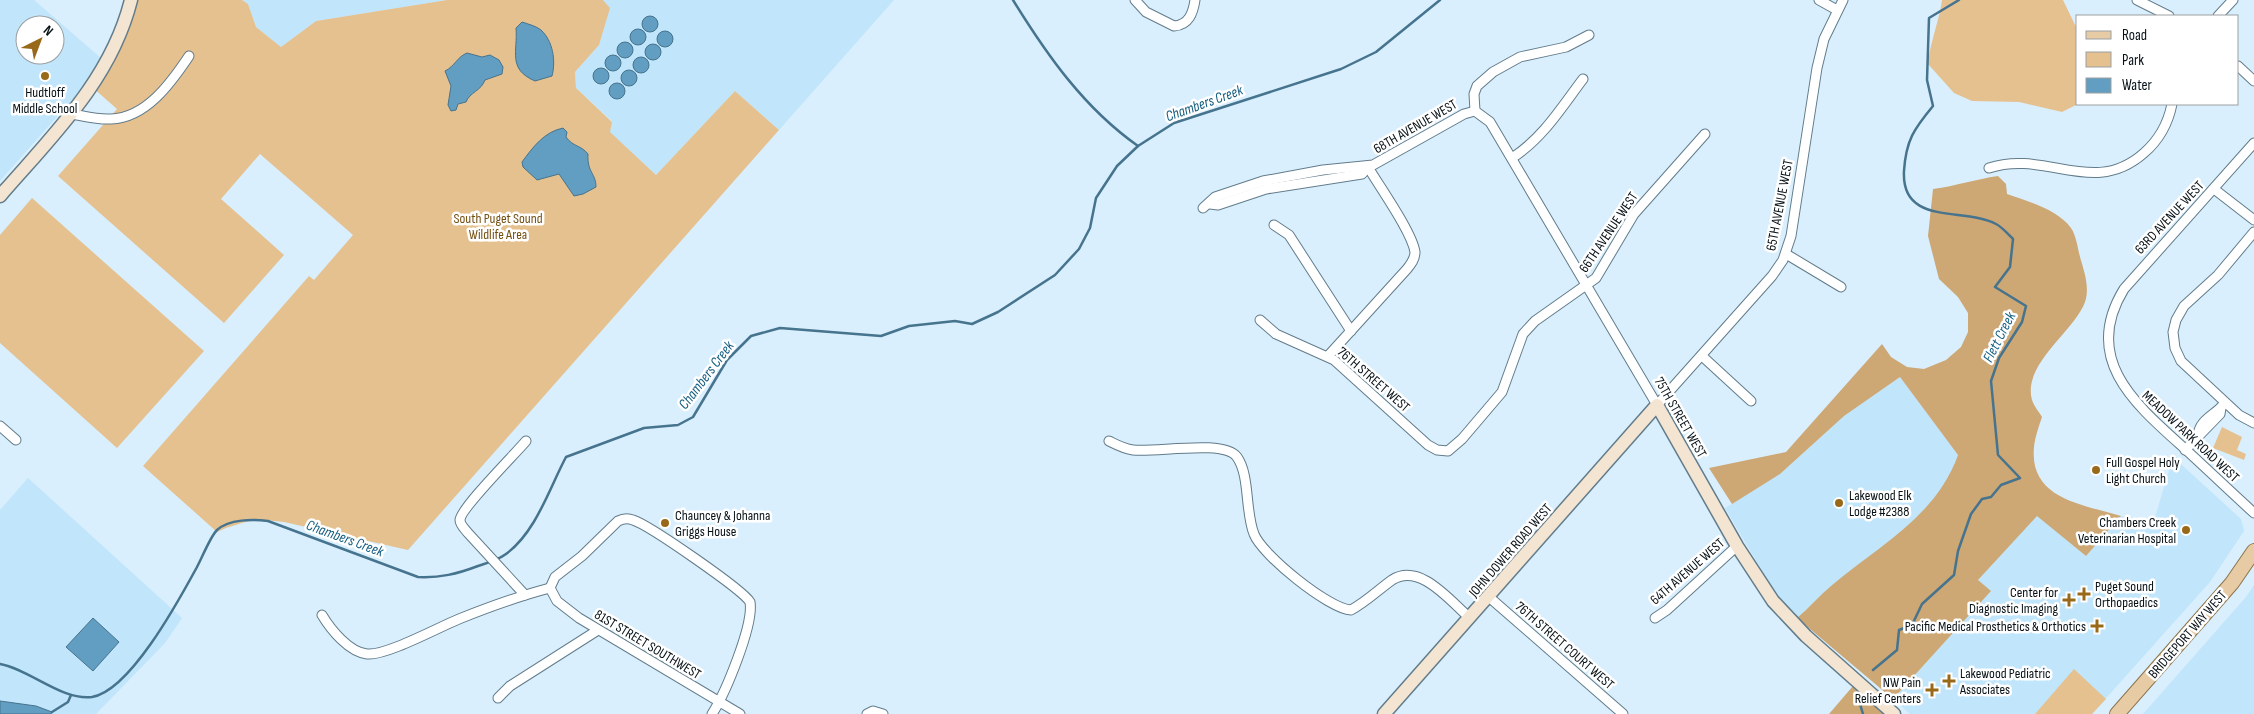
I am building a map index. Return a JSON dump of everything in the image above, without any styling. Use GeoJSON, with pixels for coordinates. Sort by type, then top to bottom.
{"type":"FeatureCollection","features":[{"type":"Feature","properties":{"kind":"main road","name":"BRIDGEPORT WAY WEST"},"geometry":{"type":"LineString","coordinates":[[2117,714],[2232,583],[2254,551]]}},
{"type":"Feature","properties":{"kind":"street"},"geometry":{"type":"LineString","coordinates":[[0,196],[72,114],[100,76],[131,0]]}},
{"type":"Feature","properties":{"kind":"street"},"geometry":{"type":"LineString","coordinates":[[1135,0],[1146,12],[1174,26],[1186,22],[1190,17],[1195,0]]}},
{"type":"Feature","properties":{"kind":"street"},"geometry":{"type":"LineString","coordinates":[[1819,0],[1837,10]]}},
{"type":"Feature","properties":{"kind":"street","name":"65TH AVENUE WEST"},"geometry":{"type":"LineString","coordinates":[[1657,405],[1772,276],[1786,254],[1817,68],[1824,39],[1843,0]]}},
{"type":"Feature","properties":{"kind":"street"},"geometry":{"type":"LineString","coordinates":[[2137,0],[2167,15]]}},
{"type":"Feature","properties":{"kind":"street"},"geometry":{"type":"LineString","coordinates":[[2219,15],[2233,0]]}},
{"type":"Feature","properties":{"kind":"street","name":"68TH AVENUE WEST"},"geometry":{"type":"LineString","coordinates":[[1207,206],[1218,205],[1266,189],[1362,174],[1368,167],[1385,160],[1464,114],[1475,110],[1476,89],[1493,72],[1525,54],[1566,47],[1589,35]]}},
{"type":"Feature","properties":{"kind":"street"},"geometry":{"type":"LineString","coordinates":[[72,114],[108,120],[131,114],[150,102],[170,83],[189,56]]}},
{"type":"Feature","properties":{"kind":"street"},"geometry":{"type":"LineString","coordinates":[[2239,67],[2254,81]]}},
{"type":"Feature","properties":{"kind":"street"},"geometry":{"type":"LineString","coordinates":[[1512,158],[1532,144],[1543,133],[1583,79]]}},
{"type":"Feature","properties":{"kind":"street"},"geometry":{"type":"LineString","coordinates":[[1988,168],[2006,163],[2026,163],[2083,173],[2112,172],[2136,160],[2154,144],[2163,130],[2172,105]]}},
{"type":"Feature","properties":{"kind":"street","name":"75TH STREET WEST"},"geometry":{"type":"LineString","coordinates":[[1475,110],[1488,120],[1512,158],[1657,405],[1737,546],[1772,599],[1796,627],[1894,714]]}},
{"type":"Feature","properties":{"kind":"street","name":"66TH AVENUE WEST"},"geometry":{"type":"LineString","coordinates":[[1441,451],[1450,450],[1457,444],[1502,392],[1523,334],[1535,321],[1587,286],[1600,273],[1634,214],[1705,134]]}},
{"type":"Feature","properties":{"kind":"street","name":"63RD AVENUE WEST"},"geometry":{"type":"LineString","coordinates":[[2111,315],[2116,302],[2135,274],[2254,143]]}},
{"type":"Feature","properties":{"kind":"street"},"geometry":{"type":"LineString","coordinates":[[1328,356],[1407,269],[1414,256],[1407,232],[1368,167]]}},
{"type":"Feature","properties":{"kind":"street"},"geometry":{"type":"LineString","coordinates":[[2214,189],[2254,220]]}},
{"type":"Feature","properties":{"kind":"street"},"geometry":{"type":"LineString","coordinates":[[1274,225],[1289,235],[1351,331]]}},
{"type":"Feature","properties":{"kind":"street"},"geometry":{"type":"LineString","coordinates":[[2254,232],[2218,275],[2187,303],[2174,323],[2173,338],[2180,359],[2223,406],[2254,422]]}},
{"type":"Feature","properties":{"kind":"street"},"geometry":{"type":"LineString","coordinates":[[1786,254],[1841,287]]}},
{"type":"Feature","properties":{"kind":"street","name":"MEADOW PARK ROAD WEST"},"geometry":{"type":"LineString","coordinates":[[2111,315],[2109,345],[2119,380],[2140,408],[2254,514]]}},
{"type":"Feature","properties":{"kind":"street","name":"76TH STREET WEST"},"geometry":{"type":"LineString","coordinates":[[1260,320],[1276,334],[1328,356],[1428,445],[1441,451]]}},
{"type":"Feature","properties":{"kind":"street"},"geometry":{"type":"LineString","coordinates":[[1702,356],[1751,401]]}},
{"type":"Feature","properties":{"kind":"street","name":"JOHN DOWER ROAD WEST"},"geometry":{"type":"LineString","coordinates":[[1384,714],[1657,405]]}},
{"type":"Feature","properties":{"kind":"street"},"geometry":{"type":"LineString","coordinates":[[2185,450],[2198,434],[2205,432],[2220,414],[2223,406]]}},
{"type":"Feature","properties":{"kind":"street"},"geometry":{"type":"LineString","coordinates":[[0,426],[16,440]]}},
{"type":"Feature","properties":{"kind":"street"},"geometry":{"type":"LineString","coordinates":[[524,595],[460,522],[463,512],[526,441]]}},
{"type":"Feature","properties":{"kind":"street"},"geometry":{"type":"LineString","coordinates":[[1108,441],[1134,450],[1202,448],[1228,450],[1236,455],[1241,466],[1248,510],[1256,539],[1272,557],[1335,606],[1350,610],[1362,604],[1392,580],[1411,575],[1420,578],[1433,587],[1470,618]]}},
{"type":"Feature","properties":{"kind":"street"},"geometry":{"type":"LineString","coordinates":[[322,615],[331,628],[351,647],[369,654],[389,649],[465,616],[550,588],[555,577],[582,556],[618,521],[630,518],[645,526],[732,585],[748,599],[751,610],[750,619],[719,703],[712,714]]}},
{"type":"Feature","properties":{"kind":"street","name":"64TH AVENUE WEST"},"geometry":{"type":"LineString","coordinates":[[1655,618],[1667,610],[1737,546]]}},
{"type":"Feature","properties":{"kind":"street","name":"81ST STREET SOUTHWEST"},"geometry":{"type":"LineString","coordinates":[[550,588],[563,607],[598,630],[740,714]]}},
{"type":"Feature","properties":{"kind":"street","name":"76TH STREET COURT WEST"},"geometry":{"type":"LineString","coordinates":[[1488,597],[1623,714]]}},
{"type":"Feature","properties":{"kind":"street"},"geometry":{"type":"LineString","coordinates":[[498,698],[510,686],[598,630]]}},
{"type":"Feature","properties":{"kind":"street"},"geometry":{"type":"LineString","coordinates":[[870,712],[883,714]]}},
{"type":"Feature","properties":{"kind":"shaded area","name":"Hudtloff Middle School"},"geometry":{"type":"Polygon","coordinates":[[[0,0],[34,0],[51,15],[15,15],[15,65],[65,65],[65,27],[102,59],[78,93],[0,181],[0,0]]]}},
{"type":"Feature","properties":{"kind":"shaded area"},"geometry":{"type":"Polygon","coordinates":[[[242,0],[447,0],[316,21],[281,47],[256,27],[248,4],[242,0]]]}},
{"type":"Feature","properties":{"kind":"shaded area"},"geometry":{"type":"Polygon","coordinates":[[[603,0],[894,0],[779,130],[735,91],[656,175],[609,132],[612,121],[576,88],[575,72],[599,45],[609,8],[603,0]]]}},
{"type":"Feature","properties":{"kind":"shaded area"},"geometry":{"type":"Polygon","coordinates":[[[1998,176],[2006,184],[2007,194],[2050,211],[2065,221],[2071,228],[2077,242],[2087,285],[2085,302],[2079,313],[2041,361],[2031,387],[2032,400],[2042,417],[2034,447],[2035,464],[2040,478],[2049,489],[2075,503],[2121,516],[2086,556],[2037,516],[1978,580],[1991,591],[1893,699],[1797,618],[1831,586],[1904,529],[1921,513],[1948,477],[1958,455],[1900,377],[1844,416],[1780,474],[1732,504],[1709,468],[1786,452],[1882,344],[1891,357],[1907,367],[1924,369],[1946,360],[1961,347],[1968,332],[1968,313],[1958,297],[1939,279],[1928,236],[1933,189],[1998,176]]]}},
{"type":"Feature","properties":{"kind":"shaded area"},"geometry":{"type":"Polygon","coordinates":[[[1900,377],[1958,455],[1951,474],[1934,500],[1903,531],[1832,586],[1797,618],[1775,593],[1725,508],[1780,474],[1844,416],[1900,377]]]}},
{"type":"Feature","properties":{"kind":"shaded area"},"geometry":{"type":"Polygon","coordinates":[[[2174,453],[2182,465],[2241,519],[2244,531],[2210,582],[2092,714],[1910,714],[1893,699],[1990,592],[1978,580],[2037,515],[2086,556],[2121,516],[2154,521],[2174,453]]]}},
{"type":"Feature","properties":{"kind":"shaded area"},"geometry":{"type":"Polygon","coordinates":[[[28,478],[182,618],[165,643],[96,714],[0,714],[0,510],[28,478]]]}},
{"type":"Feature","properties":{"kind":"shaded area"},"geometry":{"type":"Polygon","coordinates":[[[2254,585],[2254,714],[2143,714],[2246,597],[2254,585]]]}},
{"type":"Feature","properties":{"kind":"shaded area"},"geometry":{"type":"Polygon","coordinates":[[[1853,686],[1885,714],[1829,714],[1853,686]]]}},
{"type":"Feature","properties":{"kind":"green space","name":"South Puget Sound Wildlife Area"},"geometry":{"type":"Polygon","coordinates":[[[136,0],[242,0],[248,4],[256,27],[281,47],[316,21],[447,0],[603,0],[610,8],[599,45],[575,72],[576,88],[612,122],[610,132],[656,175],[735,91],[779,130],[408,550],[284,522],[255,519],[217,532],[143,466],[309,276],[314,280],[353,235],[260,154],[221,199],[284,255],[224,323],[58,176],[117,109],[92,87],[107,67],[119,46],[129,25],[136,0]]]}},
{"type":"Feature","properties":{"kind":"green space"},"geometry":{"type":"Polygon","coordinates":[[[1942,0],[2063,0],[2076,27],[2076,105],[2062,112],[2019,102],[1972,101],[1954,93],[1928,64],[1942,0]]]}},
{"type":"Feature","properties":{"kind":"green space"},"geometry":{"type":"Polygon","coordinates":[[[32,198],[204,351],[117,448],[0,343],[0,235],[32,198]]]}},
{"type":"Feature","properties":{"kind":"green space"},"geometry":{"type":"Polygon","coordinates":[[[2222,427],[2242,437],[2237,450],[2246,454],[2244,460],[2213,448],[2222,427]]]}},
{"type":"Feature","properties":{"kind":"green space"},"geometry":{"type":"Polygon","coordinates":[[[2074,669],[2106,699],[2092,714],[2035,714],[2074,669]]]}},
{"type":"Feature","properties":{"kind":"water"},"geometry":{"type":"Polygon","coordinates":[[[647,16],[653,16],[658,21],[656,30],[647,32],[642,27],[642,21],[647,16]]]}},
{"type":"Feature","properties":{"kind":"water"},"geometry":{"type":"Polygon","coordinates":[[[522,22],[541,30],[551,45],[554,64],[552,76],[535,81],[520,71],[516,59],[516,28],[522,22]]]}},
{"type":"Feature","properties":{"kind":"water"},"geometry":{"type":"Polygon","coordinates":[[[635,29],[641,29],[646,34],[644,43],[635,45],[630,40],[630,34],[635,29]]]}},
{"type":"Feature","properties":{"kind":"water"},"geometry":{"type":"Polygon","coordinates":[[[662,31],[668,31],[673,36],[671,45],[662,47],[657,42],[657,36],[662,31]]]}},
{"type":"Feature","properties":{"kind":"water"},"geometry":{"type":"Polygon","coordinates":[[[622,42],[628,42],[633,47],[631,56],[622,58],[617,53],[617,47],[622,42]]]}},
{"type":"Feature","properties":{"kind":"water"},"geometry":{"type":"Polygon","coordinates":[[[650,44],[656,44],[661,49],[659,58],[650,60],[645,55],[645,49],[650,44]]]}},
{"type":"Feature","properties":{"kind":"water"},"geometry":{"type":"Polygon","coordinates":[[[467,53],[482,57],[490,55],[499,60],[503,67],[502,74],[485,80],[481,87],[466,102],[458,104],[456,110],[451,111],[448,105],[451,86],[445,71],[467,53]]]}},
{"type":"Feature","properties":{"kind":"water"},"geometry":{"type":"Polygon","coordinates":[[[610,55],[616,55],[621,60],[619,69],[610,71],[605,66],[605,60],[610,55]]]}},
{"type":"Feature","properties":{"kind":"water"},"geometry":{"type":"Polygon","coordinates":[[[638,57],[644,57],[649,62],[647,71],[638,73],[633,68],[633,62],[638,57]]]}},
{"type":"Feature","properties":{"kind":"water"},"geometry":{"type":"Polygon","coordinates":[[[598,68],[604,68],[609,73],[607,82],[598,84],[593,79],[593,73],[598,68]]]}},
{"type":"Feature","properties":{"kind":"water"},"geometry":{"type":"Polygon","coordinates":[[[626,70],[632,70],[637,75],[635,84],[626,86],[621,81],[621,75],[626,70]]]}},
{"type":"Feature","properties":{"kind":"water"},"geometry":{"type":"Polygon","coordinates":[[[614,83],[620,83],[625,88],[623,97],[614,99],[609,94],[609,88],[614,83]]]}},
{"type":"Feature","properties":{"kind":"water"},"geometry":{"type":"Polygon","coordinates":[[[563,128],[567,132],[566,137],[588,154],[589,165],[596,182],[596,187],[583,194],[574,196],[559,174],[537,180],[523,167],[522,162],[540,141],[550,133],[563,128]]]}},
{"type":"Feature","properties":{"kind":"water"},"geometry":{"type":"Polygon","coordinates":[[[93,618],[119,642],[93,671],[66,647],[93,618]]]}},
{"type":"Feature","properties":{"kind":"water"},"geometry":{"type":"Polygon","coordinates":[[[0,701],[36,706],[52,712],[51,714],[0,714],[0,701]]]}},
{"type":"Feature","properties":{"kind":"waterway"},"geometry":{"type":"LineString","coordinates":[[1013,0],[1039,41],[1084,98],[1100,115],[1138,146]]}},
{"type":"Feature","properties":{"kind":"waterway","name":"Chambers Creek"},"geometry":{"type":"LineString","coordinates":[[0,664],[11,667],[69,694],[92,697],[107,691],[122,679],[152,642],[197,567],[214,533],[222,526],[234,522],[248,520],[268,521],[418,577],[448,575],[496,560],[506,554],[526,534],[541,509],[566,457],[644,428],[678,425],[693,417],[727,360],[751,336],[780,328],[881,336],[909,326],[955,321],[972,324],[998,312],[1055,275],[1079,249],[1090,228],[1096,198],[1117,166],[1138,146],[1174,123],[1341,69],[1376,52],[1440,0]]}},
{"type":"Feature","properties":{"kind":"waterway","name":"Flett Creek"},"geometry":{"type":"LineString","coordinates":[[1873,670],[1897,650],[1899,630],[1912,625],[1922,604],[1954,575],[1958,551],[1971,514],[1982,499],[1991,497],[2001,485],[2020,478],[1998,455],[1991,381],[1999,358],[2022,322],[2026,306],[1995,287],[2010,267],[2013,239],[1998,225],[1982,219],[1937,212],[1923,207],[1912,200],[1906,188],[1904,171],[1909,143],[1916,128],[1933,106],[1927,80],[1929,18],[1959,0]]}},
{"type":"Feature","properties":{"kind":"waterway"},"geometry":{"type":"LineString","coordinates":[[52,712],[68,702],[71,695]]}},
{"type":"Feature","properties":{"kind":"waterway","name":"Flett Creek"},"geometry":{"type":"LineString","coordinates":[[1860,704],[1863,714]]}},
{"type":"Feature","properties":{"kind":"place","name":"Hudtloff Middle School"},"geometry":{"type":"Point","coordinates":[45,76]}},
{"type":"Feature","properties":{"kind":"place","name":"Full Gospel Holy Light Church"},"geometry":{"type":"Point","coordinates":[2096,470]}},
{"type":"Feature","properties":{"kind":"place","name":"Lakewood Elk Lodge #2388"},"geometry":{"type":"Point","coordinates":[1839,503]}},
{"type":"Feature","properties":{"kind":"place","name":"Chauncey & Johanna Griggs House"},"geometry":{"type":"Point","coordinates":[665,523]}},
{"type":"Feature","properties":{"kind":"place","name":"Chambers Creek Veterinarian Hospital"},"geometry":{"type":"Point","coordinates":[2186,530]}},
{"type":"Feature","properties":{"kind":"place","name":"Puget Sound Orthopaedics"},"geometry":{"type":"Point","coordinates":[2084,594]}},
{"type":"Feature","properties":{"kind":"place","name":"Center for Diagnostic Imaging"},"geometry":{"type":"Point","coordinates":[2069,600]}},
{"type":"Feature","properties":{"kind":"place","name":"Pacific Medical Prosthetics & Orthotics"},"geometry":{"type":"Point","coordinates":[2097,626]}},
{"type":"Feature","properties":{"kind":"place","name":"Lakewood Pediatric Associates"},"geometry":{"type":"Point","coordinates":[1949,681]}},
{"type":"Feature","properties":{"kind":"place","name":"NW Pain Relief Centers"},"geometry":{"type":"Point","coordinates":[1932,690]}}]}
